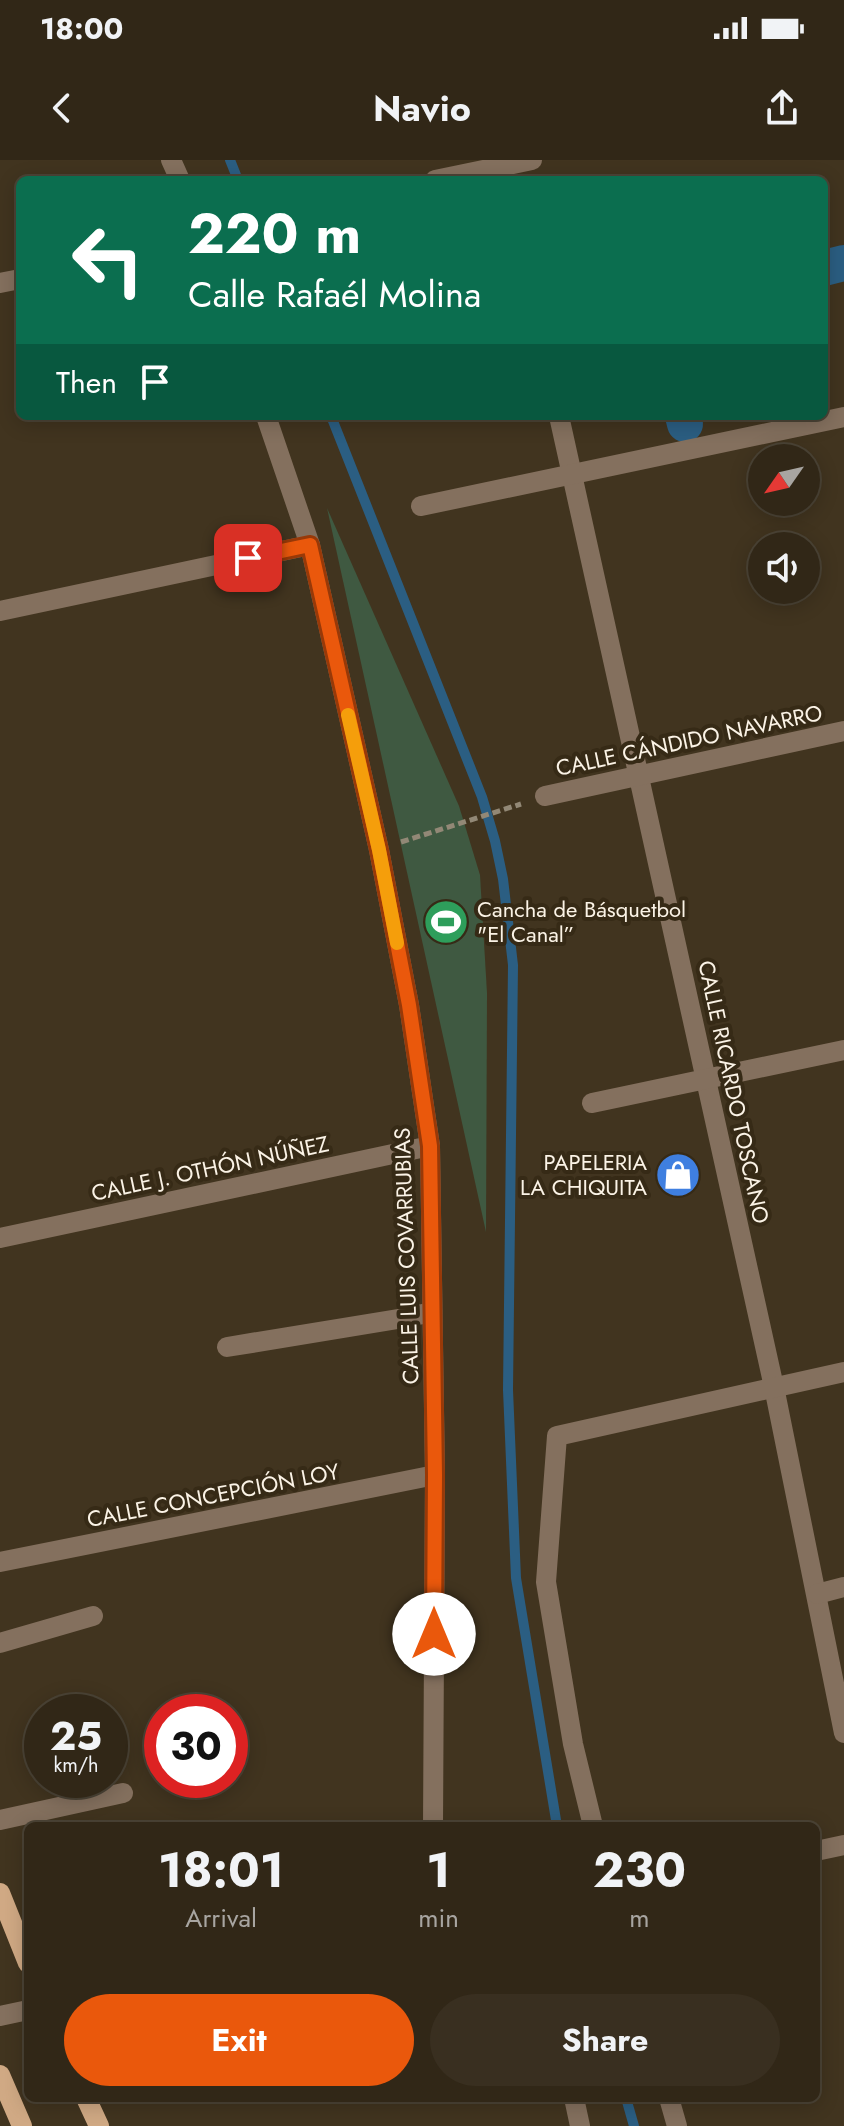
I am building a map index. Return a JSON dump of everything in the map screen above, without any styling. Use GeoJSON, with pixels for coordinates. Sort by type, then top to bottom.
{"type":"FeatureCollection","features":[{"type":"Feature","properties":{"kind":"main road"},"geometry":{"type":"LineString","coordinates":[[0,1893],[24,1953]]}},
{"type":"Feature","properties":{"kind":"main road"},"geometry":{"type":"LineString","coordinates":[[0,2075],[22,2126]]}},
{"type":"Feature","properties":{"kind":"main road"},"geometry":{"type":"LineString","coordinates":[[88,2102],[99,2126]]}},
{"type":"Feature","properties":{"kind":"street"},"geometry":{"type":"LineString","coordinates":[[460,176],[505,169],[532,160]]}},
{"type":"Feature","properties":{"kind":"street"},"geometry":{"type":"LineString","coordinates":[[421,506],[844,417]]}},
{"type":"Feature","properties":{"kind":"street","name":"CALLE LUIS COVARRUBIAS"},"geometry":{"type":"LineString","coordinates":[[267,420],[310,545],[379,850],[409,1005],[430,1146],[435,1475],[433,1822]]}},
{"type":"Feature","properties":{"kind":"street","name":"CALLE RICARDO TOSCANO"},"geometry":{"type":"LineString","coordinates":[[560,420],[774,1387],[844,1733]]}},
{"type":"Feature","properties":{"kind":"street"},"geometry":{"type":"LineString","coordinates":[[0,611],[310,545]]}},
{"type":"Feature","properties":{"kind":"street","name":"CALLE CÁNDIDO NAVARRO"},"geometry":{"type":"LineString","coordinates":[[545,796],[844,731]]}},
{"type":"Feature","properties":{"kind":"street"},"geometry":{"type":"LineString","coordinates":[[592,1103],[844,1050]]}},
{"type":"Feature","properties":{"kind":"street","name":"CALLE J. OTHÓN NÚÑEZ"},"geometry":{"type":"LineString","coordinates":[[0,1238],[430,1146]]}},
{"type":"Feature","properties":{"kind":"street"},"geometry":{"type":"LineString","coordinates":[[227,1347],[432,1312]]}},
{"type":"Feature","properties":{"kind":"street"},"geometry":{"type":"LineString","coordinates":[[592,1822],[573,1744],[546,1582],[557,1436],[844,1372]]}},
{"type":"Feature","properties":{"kind":"street","name":"CALLE CONCEPCIÓN LOY"},"geometry":{"type":"LineString","coordinates":[[0,1562],[435,1475]]}},
{"type":"Feature","properties":{"kind":"street"},"geometry":{"type":"LineString","coordinates":[[817,1594],[844,1587]]}},
{"type":"Feature","properties":{"kind":"street"},"geometry":{"type":"LineString","coordinates":[[0,1643],[93,1616]]}},
{"type":"Feature","properties":{"kind":"street"},"geometry":{"type":"LineString","coordinates":[[0,1820],[34,1820],[107,1798]]}},
{"type":"Feature","properties":{"kind":"street"},"geometry":{"type":"LineString","coordinates":[[820,1850],[844,1845]]}},
{"type":"Feature","properties":{"kind":"street"},"geometry":{"type":"LineString","coordinates":[[0,2016],[24,2011]]}},
{"type":"Feature","properties":{"kind":"street"},"geometry":{"type":"LineString","coordinates":[[575,2102],[580,2126]]}},
{"type":"Feature","properties":{"kind":"street"},"geometry":{"type":"LineString","coordinates":[[670,2102],[677,2126]]}},
{"type":"Feature","properties":{"kind":"path"},"geometry":{"type":"LineString","coordinates":[[379,850],[511,807]]}},
{"type":"Feature","properties":{"kind":"green space"},"geometry":{"type":"Polygon","coordinates":[[[327,508],[459,806],[480,875],[487,993],[486,1232],[327,508]]]}},
{"type":"Feature","properties":{"kind":"waterway"},"geometry":{"type":"LineString","coordinates":[[230,160],[236,176]]}},
{"type":"Feature","properties":{"kind":"waterway"},"geometry":{"type":"LineString","coordinates":[[828,267],[844,263]]}},
{"type":"Feature","properties":{"kind":"waterway"},"geometry":{"type":"LineString","coordinates":[[333,420],[482,797],[503,879],[513,965],[508,1390],[516,1578],[556,1822]]}},
{"type":"Feature","properties":{"kind":"waterway"},"geometry":{"type":"LineString","coordinates":[[684,420],[685,424]]}},
{"type":"Feature","properties":{"kind":"waterway"},"geometry":{"type":"LineString","coordinates":[[627,2102],[634,2126]]}},
{"type":"Feature","properties":{"kind":"slow traffic"},"geometry":{"type":"LineString","coordinates":[[348,715],[397,943]]}},
{"type":"Feature","properties":{"kind":"place","name":"Cancha de Básquetbol \"El Canal”"},"geometry":{"type":"Point","coordinates":[446,922]}},
{"type":"Feature","properties":{"kind":"place","name":"PAPELERIA LA CHIQUITA"},"geometry":{"type":"Point","coordinates":[678,1175]}},
{"type":"Feature","properties":{"kind":"route"},"geometry":{"type":"LineString","coordinates":[[248,558],[310,545],[379,850],[409,1005],[430,1146],[434,1634]]}}]}
